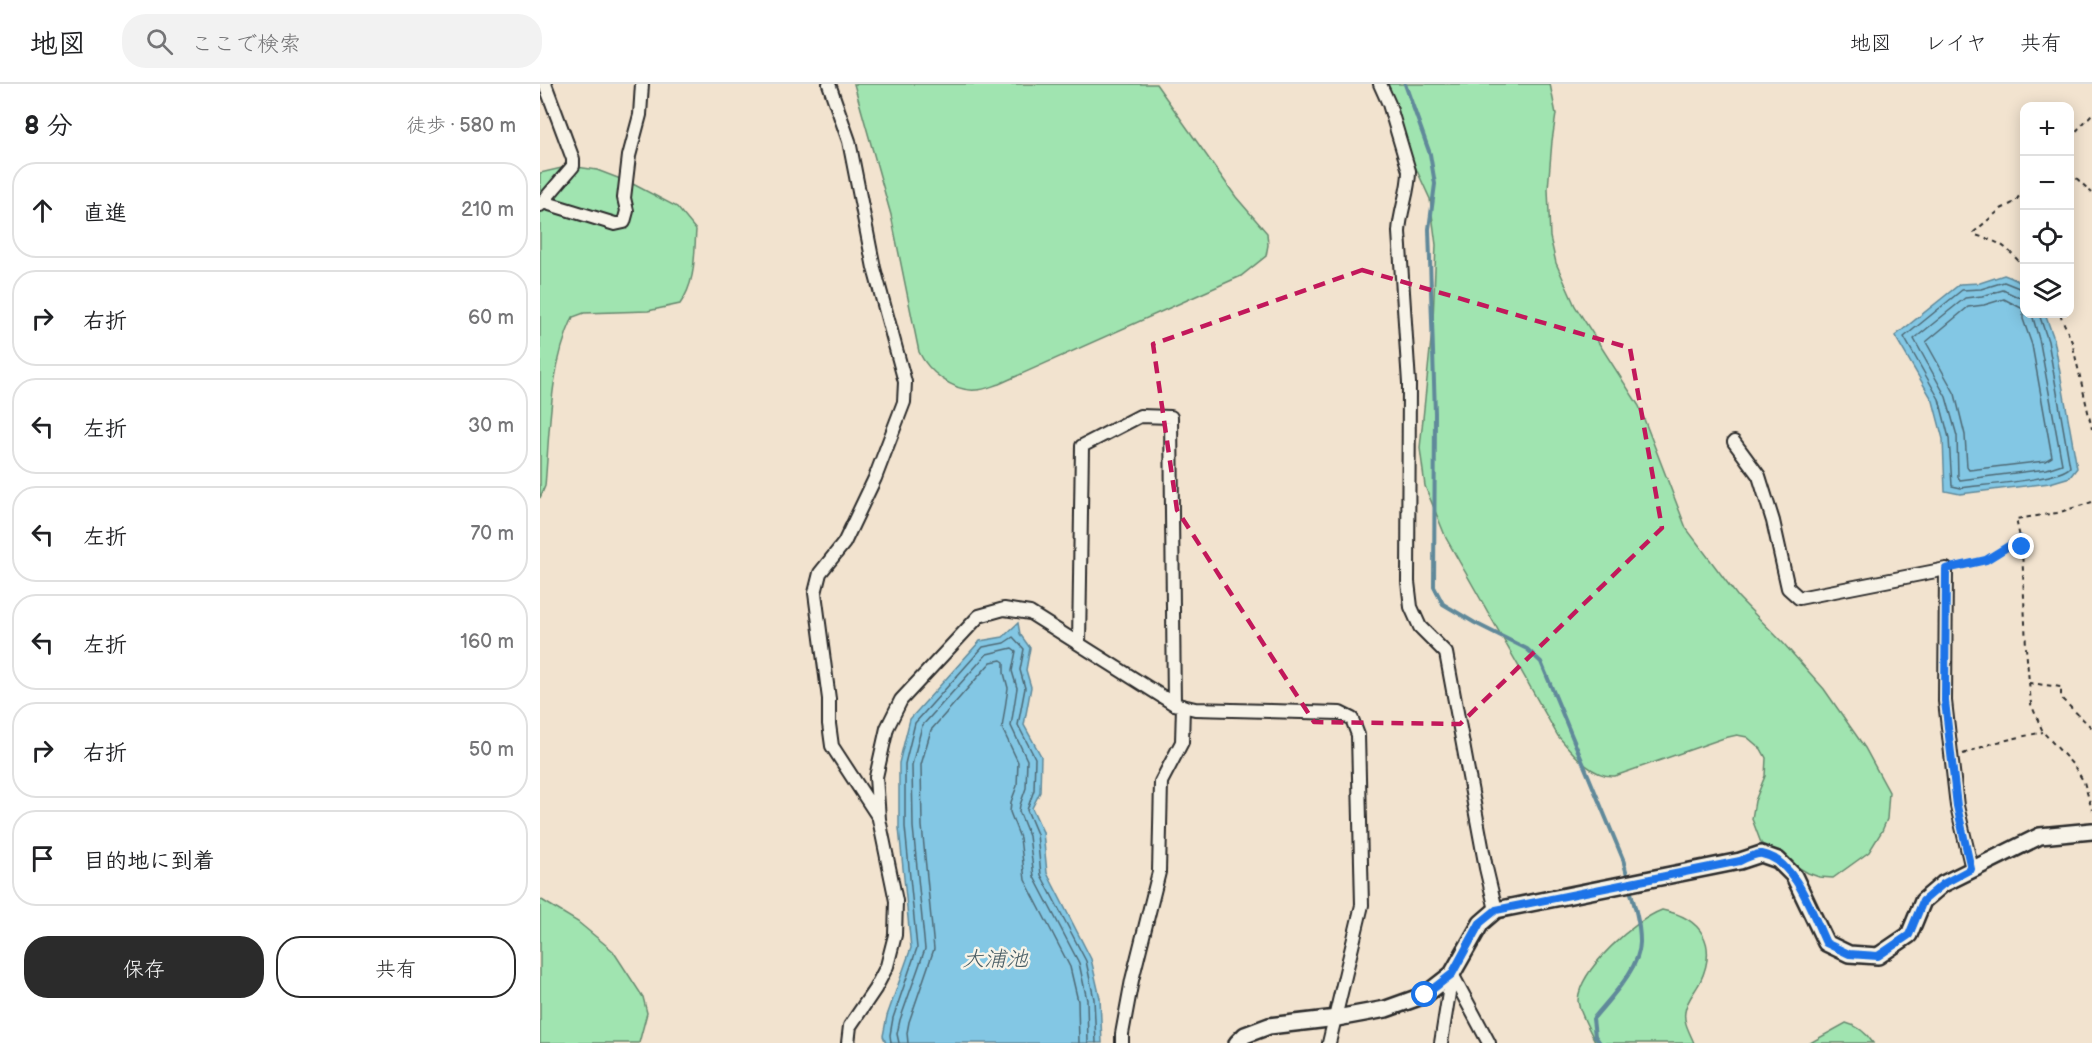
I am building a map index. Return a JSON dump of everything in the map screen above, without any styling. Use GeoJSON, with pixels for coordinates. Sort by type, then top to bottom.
{"type":"FeatureCollection","features":[{"type":"Feature","properties":{"kind":"street"},"geometry":{"type":"LineString","coordinates":[[545,84],[573,159],[573,166],[542,203],[615,225],[624,222],[627,211],[624,198],[629,156],[640,115],[642,84]]}},
{"type":"Feature","properties":{"kind":"street"},"geometry":{"type":"LineString","coordinates":[[829,84],[849,141],[874,268],[905,382],[904,402],[875,478],[844,543],[820,573],[815,593],[829,699],[832,746],[879,819]]}},
{"type":"Feature","properties":{"kind":"street"},"geometry":{"type":"LineString","coordinates":[[1380,84],[1389,104],[1409,171],[1399,232],[1409,383],[1408,582],[1411,607],[1420,627],[1446,653],[1496,910]]}},
{"type":"Feature","properties":{"kind":"street"},"geometry":{"type":"LineString","coordinates":[[1079,644],[1082,446],[1140,416],[1171,417],[1178,705],[1182,742],[1161,782],[1160,872],[1132,980],[1122,1043]]}},
{"type":"Feature","properties":{"kind":"street"},"geometry":{"type":"LineString","coordinates":[[1734,442],[1759,476],[1773,521],[1788,588],[1799,598],[1946,569],[1945,701],[1957,806],[1971,869]]}},
{"type":"Feature","properties":{"kind":"street"},"geometry":{"type":"LineString","coordinates":[[848,1043],[849,1026],[875,989],[887,966],[896,935],[896,901],[879,819],[876,777],[887,728],[902,700],[979,616],[1004,609],[1030,613],[1178,705],[1195,709],[1340,713],[1352,719],[1358,735],[1362,905],[1329,1043]]}},
{"type":"Feature","properties":{"kind":"street"},"geometry":{"type":"LineString","coordinates":[[1441,1043],[1452,974],[1480,923],[1496,910],[1740,861],[1761,854],[1778,860],[1794,876],[1826,943],[1849,954],[1878,956],[1909,935],[1923,901],[1943,884],[2040,836],[2092,831]]}},
{"type":"Feature","properties":{"kind":"street"},"geometry":{"type":"LineString","coordinates":[[1237,1043],[1245,1035],[1269,1026],[1386,1009],[1425,995],[1452,974]]}},
{"type":"Feature","properties":{"kind":"street"},"geometry":{"type":"LineString","coordinates":[[1452,974],[1490,1043]]}},
{"type":"Feature","properties":{"kind":"path"},"geometry":{"type":"LineString","coordinates":[[2074,134],[2092,114]]}},
{"type":"Feature","properties":{"kind":"path"},"geometry":{"type":"LineString","coordinates":[[2074,176],[2092,193]]}},
{"type":"Feature","properties":{"kind":"path"},"geometry":{"type":"LineString","coordinates":[[2020,196],[2015,202],[2001,209],[1974,232],[1976,235],[1999,242],[2022,264]]}},
{"type":"Feature","properties":{"kind":"path"},"geometry":{"type":"LineString","coordinates":[[2062,318],[2072,342],[2092,429]]}},
{"type":"Feature","properties":{"kind":"path"},"geometry":{"type":"LineString","coordinates":[[2092,502],[2057,513],[2016,519],[2020,539],[2031,704],[2043,732],[2074,766],[2084,782],[2092,810]]}},
{"type":"Feature","properties":{"kind":"path"},"geometry":{"type":"LineString","coordinates":[[1946,569],[1986,560],[2020,539]]}},
{"type":"Feature","properties":{"kind":"path"},"geometry":{"type":"LineString","coordinates":[[2029,683],[2061,687],[2061,698],[2092,728]]}},
{"type":"Feature","properties":{"kind":"path"},"geometry":{"type":"LineString","coordinates":[[1952,758],[1993,743],[2043,732]]}},
{"type":"Feature","properties":{"kind":"highlighted area"},"geometry":{"type":"Polygon","coordinates":[[[1362,270],[1630,348],[1662,528],[1460,724],[1314,722],[1177,510],[1153,344],[1362,270]]]}},
{"type":"Feature","properties":{"kind":"green space"},"geometry":{"type":"Polygon","coordinates":[[[854,84],[1156,84],[1236,197],[1267,233],[1266,256],[1241,276],[999,384],[979,390],[959,388],[935,373],[919,352],[891,215],[854,84]]]}},
{"type":"Feature","properties":{"kind":"green space"},"geometry":{"type":"Polygon","coordinates":[[[1384,84],[1550,84],[1556,114],[1548,189],[1550,237],[1556,263],[1575,306],[1639,406],[1686,528],[1738,597],[1824,689],[1865,748],[1889,792],[1887,819],[1869,852],[1833,878],[1808,873],[1770,851],[1761,843],[1752,819],[1755,801],[1765,776],[1766,758],[1761,749],[1747,737],[1737,735],[1724,738],[1615,776],[1598,773],[1583,763],[1558,736],[1446,538],[1425,486],[1420,448],[1433,320],[1436,245],[1430,199],[1408,151],[1384,84]]]}},
{"type":"Feature","properties":{"kind":"green space"},"geometry":{"type":"Polygon","coordinates":[[[570,166],[597,170],[631,183],[677,207],[696,230],[694,259],[692,278],[680,304],[648,311],[584,313],[573,317],[559,357],[552,400],[545,486],[540,498],[540,173],[570,166]]]}},
{"type":"Feature","properties":{"kind":"green space"},"geometry":{"type":"Polygon","coordinates":[[[540,899],[578,922],[613,951],[643,997],[647,1013],[639,1043],[540,1043],[540,899]]]}},
{"type":"Feature","properties":{"kind":"green space"},"geometry":{"type":"Polygon","coordinates":[[[1662,910],[1687,919],[1696,926],[1703,935],[1706,945],[1705,968],[1685,1012],[1686,1024],[1694,1043],[1596,1043],[1579,1004],[1581,988],[1588,974],[1611,947],[1638,924],[1662,910]]]}},
{"type":"Feature","properties":{"kind":"green space"},"geometry":{"type":"Polygon","coordinates":[[[1846,1023],[1861,1030],[1873,1043],[1810,1043],[1846,1023]]]}},
{"type":"Feature","properties":{"kind":"water"},"geometry":{"type":"Polygon","coordinates":[[[2004,275],[2018,281],[2020,282],[2020,318],[2046,318],[2054,339],[2077,468],[2070,477],[2050,483],[1960,494],[1945,491],[1943,439],[1933,401],[1895,336],[1960,284],[1980,283],[2004,275]]]}},
{"type":"Feature","properties":{"kind":"water","name":"大浦池"},"geometry":{"type":"Polygon","coordinates":[[[1018,623],[1020,634],[1030,648],[1026,670],[1031,687],[1024,725],[1041,756],[1040,792],[1032,808],[1043,832],[1047,873],[1091,959],[1100,998],[1102,1043],[886,1043],[883,1036],[887,1016],[911,948],[899,828],[899,763],[910,719],[980,641],[1003,637],[1018,623]]]}},
{"type":"Feature","properties":{"kind":"waterway"},"geometry":{"type":"LineString","coordinates":[[1405,84],[1430,154],[1435,184],[1429,229],[1435,413],[1434,587],[1443,604],[1527,649],[1541,662],[1623,859],[1628,879]]}},
{"type":"Feature","properties":{"kind":"waterway"},"geometry":{"type":"LineString","coordinates":[[1600,1043],[1595,1036],[1593,1019],[1623,983],[1639,951],[1639,927],[1629,886]]}},
{"type":"Feature","properties":{"kind":"route"},"geometry":{"type":"LineString","coordinates":[[1425,995],[1452,974],[1480,923],[1496,910],[1740,861],[1761,854],[1778,860],[1794,876],[1826,943],[1849,954],[1878,956],[1909,935],[1923,901],[1943,884],[1971,869],[1957,806],[1945,701],[1946,569],[1986,560],[2020,539],[2022,547]]}}]}
